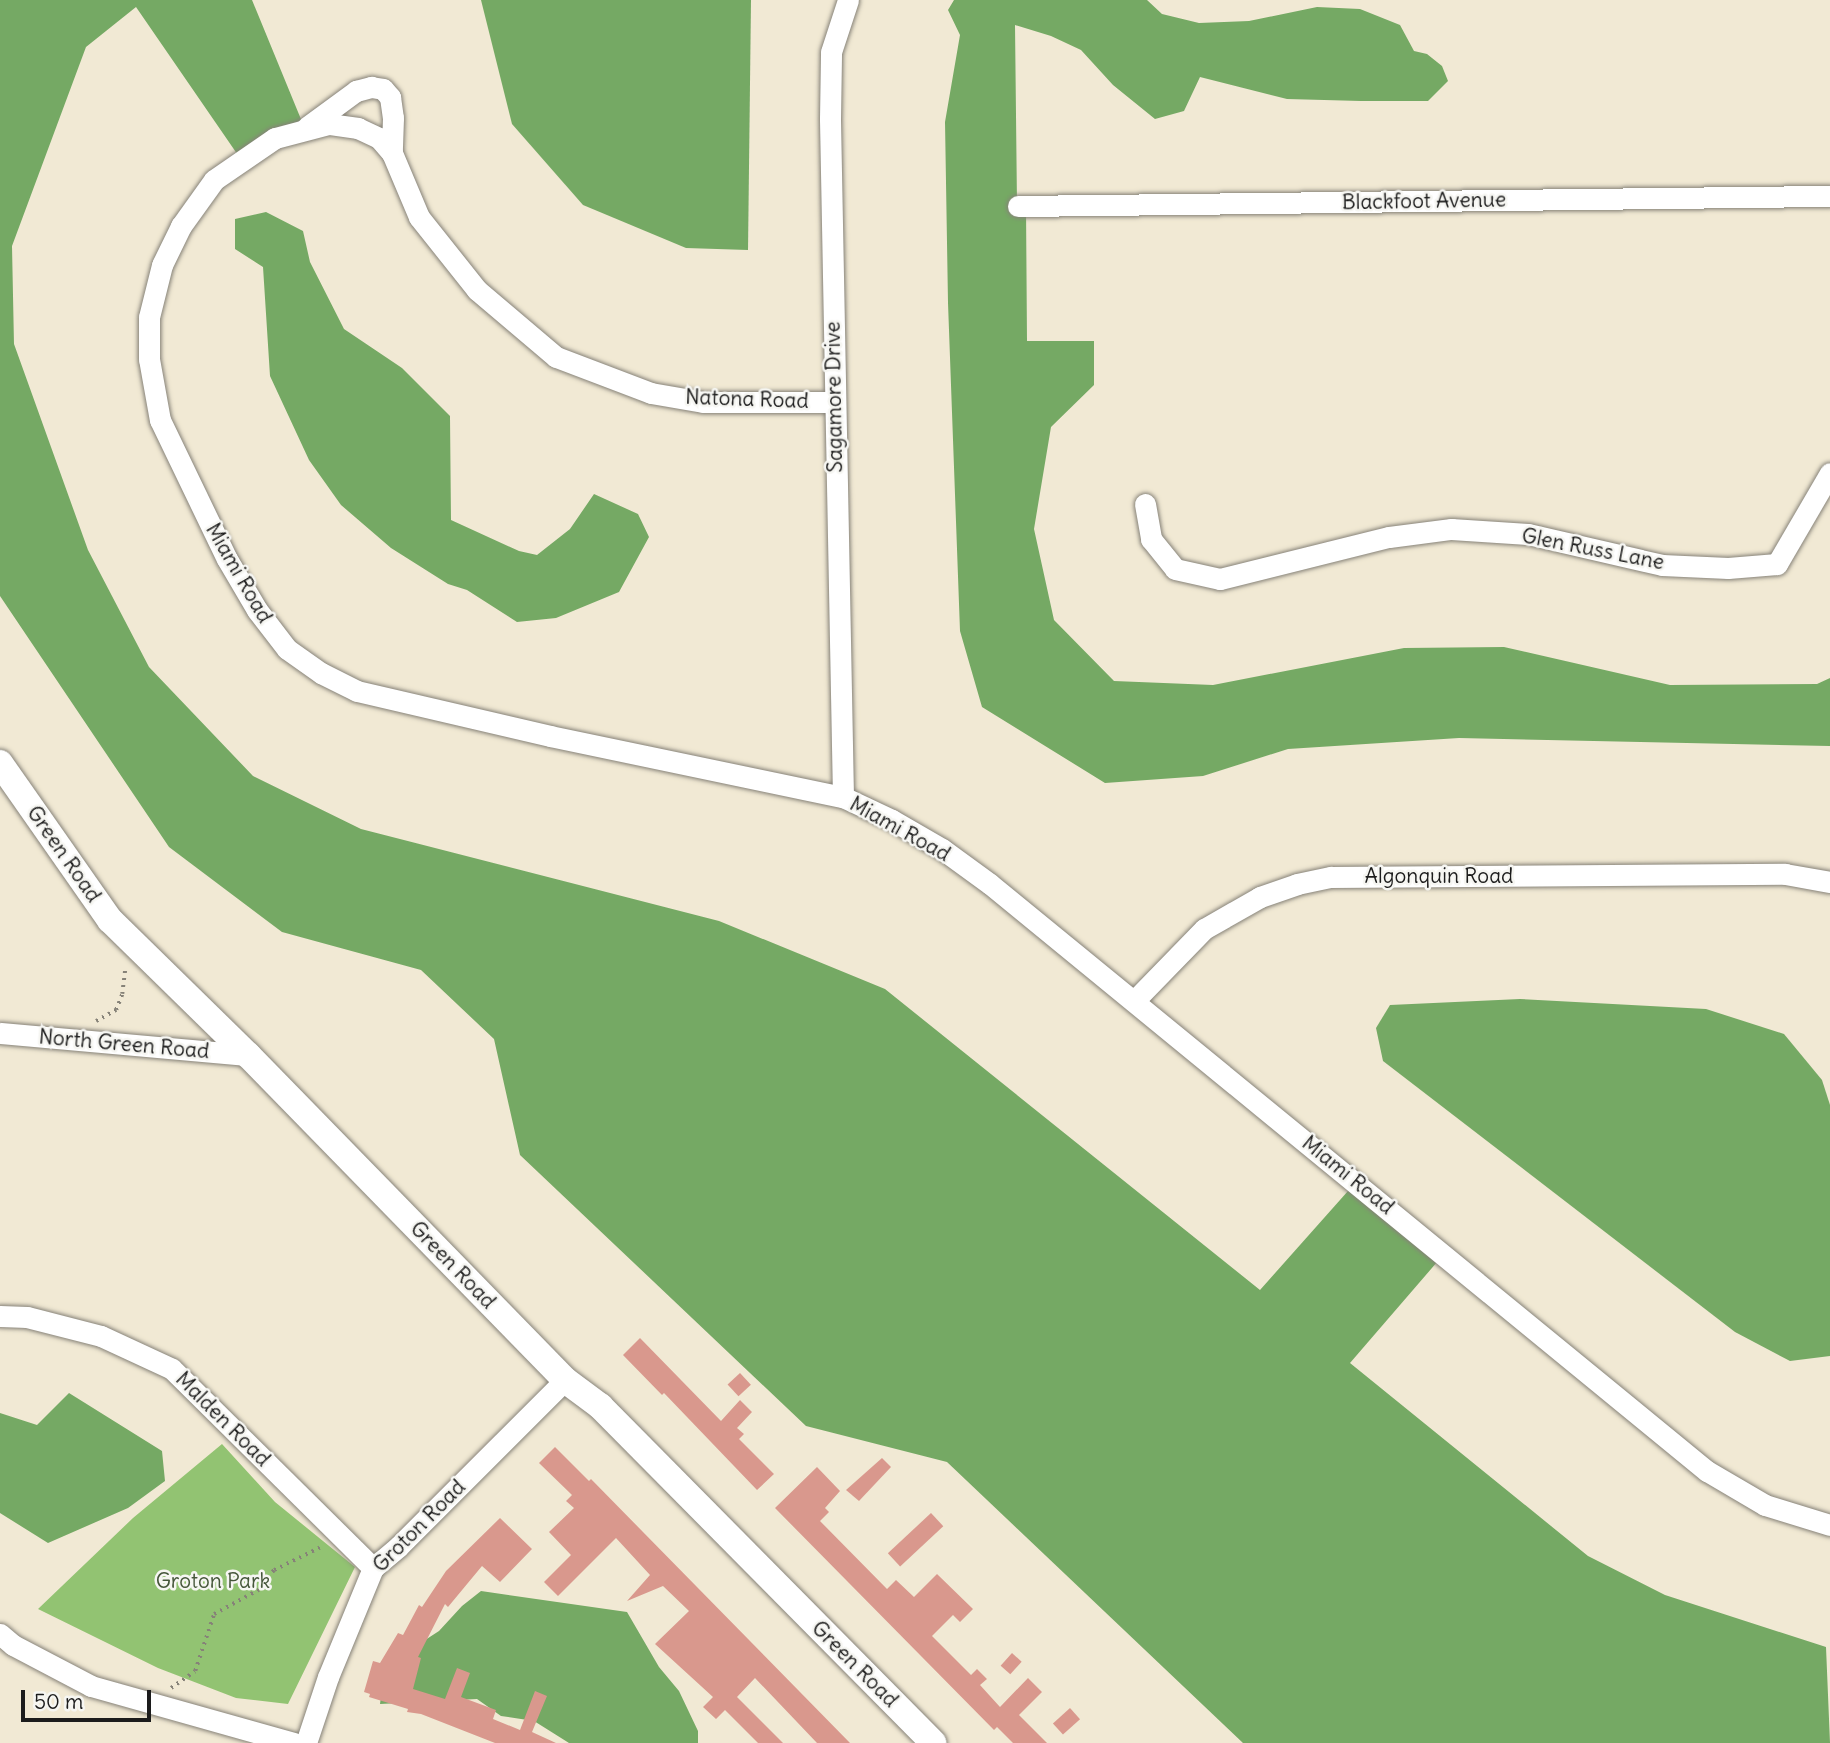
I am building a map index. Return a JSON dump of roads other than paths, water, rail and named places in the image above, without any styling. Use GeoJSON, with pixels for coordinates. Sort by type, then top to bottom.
{"type":"FeatureCollection","features":[{"type":"Feature","properties":{"kind":"main road","name":"Green Road"},"geometry":{"type":"LineString","coordinates":[[0,763],[110,920],[248,1055],[565,1380],[600,1406],[934,1743]]}},
{"type":"Feature","properties":{"kind":"street","name":"Sagamore Drive"},"geometry":{"type":"LineString","coordinates":[[843,797],[834,402],[831,52],[848,0]]}},
{"type":"Feature","properties":{"kind":"street","name":"Natona Road"},"geometry":{"type":"LineString","coordinates":[[305,129],[356,90],[371,87],[383,89],[390,97],[393,118],[392,153]]}},
{"type":"Feature","properties":{"kind":"street","name":"Natona Road"},"geometry":{"type":"LineString","coordinates":[[328,124],[358,128],[379,138],[392,153],[419,217],[477,290],[556,357],[651,393],[703,402],[834,402]]}},
{"type":"Feature","properties":{"kind":"street","name":"Miami Road"},"geometry":{"type":"LineString","coordinates":[[328,124],[275,138],[214,180],[181,226],[163,265],[149,317],[149,359],[160,420],[227,559],[257,610],[288,649],[321,673],[357,691],[843,797],[892,820],[942,849],[990,884],[1707,1471],[1765,1505],[1830,1525]]}},
{"type":"Feature","properties":{"kind":"street","name":"Blackfoot Avenue"},"geometry":{"type":"LineString","coordinates":[[1017,206],[1830,196]]}},
{"type":"Feature","properties":{"kind":"street","name":"Glen Russ Lane"},"geometry":{"type":"LineString","coordinates":[[1145,504],[1151,539],[1175,569],[1220,579],[1389,537],[1451,529],[1528,534],[1662,565],[1728,568],[1777,564],[1830,473]]}},
{"type":"Feature","properties":{"kind":"street","name":"Algonquin Road"},"geometry":{"type":"LineString","coordinates":[[1135,1000],[1204,929],[1260,897],[1297,884],[1331,877],[1785,874],[1830,882]]}},
{"type":"Feature","properties":{"kind":"street","name":"North Green Road"},"geometry":{"type":"LineString","coordinates":[[0,1033],[248,1055]]}},
{"type":"Feature","properties":{"kind":"street","name":"Malden Road"},"geometry":{"type":"LineString","coordinates":[[0,1315],[27,1317],[101,1336],[172,1369],[373,1568]]}},
{"type":"Feature","properties":{"kind":"street","name":"Groton Road"},"geometry":{"type":"LineString","coordinates":[[306,1743],[328,1677],[373,1568],[399,1546],[565,1380]]}},
{"type":"Feature","properties":{"kind":"street"},"geometry":{"type":"LineString","coordinates":[[0,1634],[13,1645],[92,1686],[294,1743]]}},
{"type":"Feature","properties":{"kind":"park label","name":"Groton Park"},"geometry":{"type":"Point","coordinates":[213,1581]}}]}
